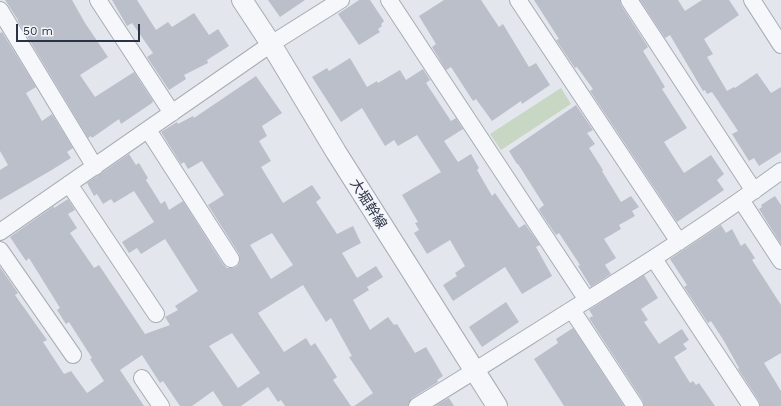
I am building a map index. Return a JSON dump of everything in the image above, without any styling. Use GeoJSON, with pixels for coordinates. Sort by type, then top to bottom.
{"type":"FeatureCollection","features":[{"type":"Feature","properties":{"kind":"street"},"geometry":{"type":"LineString","coordinates":[[98,0],[172,113]]}},
{"type":"Feature","properties":{"kind":"street","name":"大堀幹線"},"geometry":{"type":"LineString","coordinates":[[242,0],[271,44],[336,152],[497,406]]}},
{"type":"Feature","properties":{"kind":"street"},"geometry":{"type":"LineString","coordinates":[[0,232],[271,44],[342,0]]}},
{"type":"Feature","properties":{"kind":"street"},"geometry":{"type":"LineString","coordinates":[[389,0],[587,300]]}},
{"type":"Feature","properties":{"kind":"street"},"geometry":{"type":"LineString","coordinates":[[518,0],[679,242]]}},
{"type":"Feature","properties":{"kind":"street"},"geometry":{"type":"LineString","coordinates":[[629,0],[754,191]]}},
{"type":"Feature","properties":{"kind":"street"},"geometry":{"type":"LineString","coordinates":[[752,0],[781,45]]}},
{"type":"Feature","properties":{"kind":"street"},"geometry":{"type":"LineString","coordinates":[[0,10],[95,166]]}},
{"type":"Feature","properties":{"kind":"street"},"geometry":{"type":"LineString","coordinates":[[148,130],[232,259]]}},
{"type":"Feature","properties":{"kind":"street"},"geometry":{"type":"LineString","coordinates":[[417,406],[654,259],[781,171]]}},
{"type":"Feature","properties":{"kind":"street"},"geometry":{"type":"LineString","coordinates":[[69,184],[156,314]]}},
{"type":"Feature","properties":{"kind":"street"},"geometry":{"type":"LineString","coordinates":[[740,200],[781,261]]}},
{"type":"Feature","properties":{"kind":"street"},"geometry":{"type":"LineString","coordinates":[[0,250],[73,355]]}},
{"type":"Feature","properties":{"kind":"street"},"geometry":{"type":"LineString","coordinates":[[654,259],[751,406]]}},
{"type":"Feature","properties":{"kind":"street"},"geometry":{"type":"LineString","coordinates":[[572,310],[635,406]]}},
{"type":"Feature","properties":{"kind":"street"},"geometry":{"type":"LineString","coordinates":[[142,378],[161,406]]}},
{"type":"Feature","properties":{"kind":"green space"},"geometry":{"type":"Polygon","coordinates":[[[561,88],[571,104],[501,150],[490,134],[561,88]]]}},
{"type":"Feature","properties":{"kind":"building"},"geometry":{"type":"Polygon","coordinates":[[[5,0],[72,0],[85,23],[108,57],[80,75],[95,97],[134,72],[153,101],[152,103],[121,124],[119,119],[92,138],[91,136],[88,138],[5,0]]]}},
{"type":"Feature","properties":{"kind":"building"},"geometry":{"type":"Polygon","coordinates":[[[112,0],[137,0],[156,30],[168,22],[172,27],[194,13],[209,35],[218,29],[229,46],[207,60],[208,63],[184,75],[186,79],[169,90],[147,57],[153,53],[132,23],[127,26],[112,0]]]}},
{"type":"Feature","properties":{"kind":"building"},"geometry":{"type":"Polygon","coordinates":[[[268,0],[305,0],[280,17],[268,0]]]}},
{"type":"Feature","properties":{"kind":"building"},"geometry":{"type":"Polygon","coordinates":[[[359,0],[370,0],[384,21],[381,24],[382,26],[378,29],[380,32],[359,45],[338,14],[359,0]]]}},
{"type":"Feature","properties":{"kind":"building"},"geometry":{"type":"Polygon","coordinates":[[[444,0],[481,0],[499,27],[503,24],[529,67],[536,63],[550,85],[522,104],[521,101],[492,121],[476,99],[473,101],[451,67],[446,70],[432,47],[436,44],[419,16],[444,0]]]}},
{"type":"Feature","properties":{"kind":"building"},"geometry":{"type":"Polygon","coordinates":[[[534,0],[620,0],[621,5],[648,47],[643,51],[665,87],[662,89],[687,128],[664,142],[684,173],[711,155],[724,174],[717,180],[724,190],[677,222],[590,91],[593,89],[577,67],[575,68],[556,40],[559,39],[534,0]]]}},
{"type":"Feature","properties":{"kind":"building"},"geometry":{"type":"Polygon","coordinates":[[[640,0],[678,0],[685,11],[702,0],[729,0],[739,15],[704,39],[713,54],[707,57],[727,91],[734,87],[735,88],[757,73],[771,93],[781,87],[781,152],[759,166],[754,158],[749,161],[732,134],[738,131],[712,92],[707,94],[705,90],[703,91],[670,35],[665,38],[640,0]]]}},
{"type":"Feature","properties":{"kind":"building"},"geometry":{"type":"Polygon","coordinates":[[[2,32],[36,87],[26,93],[42,121],[52,114],[73,148],[67,152],[71,158],[0,200],[0,170],[8,165],[0,151],[0,33],[2,32]]]}},
{"type":"Feature","properties":{"kind":"building"},"geometry":{"type":"Polygon","coordinates":[[[350,58],[367,87],[377,81],[378,83],[400,70],[406,80],[423,69],[430,80],[426,83],[451,121],[456,118],[463,129],[444,141],[458,162],[471,154],[479,168],[477,170],[492,196],[495,193],[519,228],[525,224],[540,245],[536,247],[552,276],[522,294],[505,267],[453,301],[443,285],[457,276],[455,273],[465,266],[450,240],[427,254],[414,233],[419,230],[415,223],[418,222],[402,195],[441,172],[417,135],[398,146],[394,140],[385,146],[362,108],[341,122],[312,77],[327,68],[329,71],[350,58]]]}},
{"type":"Feature","properties":{"kind":"building"},"geometry":{"type":"Polygon","coordinates":[[[256,76],[282,113],[262,126],[267,136],[259,141],[271,161],[261,167],[283,203],[312,185],[321,198],[316,202],[337,234],[353,226],[361,243],[342,253],[357,278],[376,266],[383,277],[367,287],[369,290],[353,300],[370,330],[388,317],[394,325],[397,324],[415,353],[426,347],[443,376],[437,380],[438,382],[412,398],[408,406],[354,406],[373,393],[349,357],[352,356],[331,318],[326,322],[303,285],[258,313],[284,352],[306,338],[311,346],[315,343],[337,377],[333,380],[351,406],[285,406],[281,400],[278,402],[268,387],[241,406],[223,406],[213,391],[192,406],[180,406],[163,381],[160,383],[142,355],[120,370],[144,406],[0,406],[0,267],[18,293],[15,295],[47,340],[43,342],[64,374],[71,371],[87,393],[104,381],[90,359],[92,358],[69,322],[66,324],[57,310],[60,308],[29,258],[26,261],[10,237],[54,206],[54,208],[68,199],[75,210],[68,214],[77,228],[70,233],[94,268],[99,265],[145,334],[170,325],[165,317],[178,310],[175,306],[198,291],[165,239],[141,254],[137,248],[129,253],[122,242],[154,222],[134,191],[114,203],[111,199],[103,204],[97,194],[94,196],[87,183],[129,154],[136,165],[139,163],[148,178],[146,180],[161,204],[165,201],[169,210],[183,201],[223,264],[227,268],[231,268],[236,267],[239,264],[239,254],[208,205],[224,195],[202,161],[188,169],[184,162],[181,164],[161,132],[177,122],[178,124],[193,116],[194,118],[256,76]],[[272,233],[250,245],[271,279],[293,265],[272,233]],[[232,333],[209,346],[238,388],[260,373],[232,333]]]}},
{"type":"Feature","properties":{"kind":"building"},"geometry":{"type":"Polygon","coordinates":[[[576,105],[593,130],[587,133],[595,144],[589,148],[621,202],[631,196],[639,207],[632,211],[635,216],[619,225],[621,229],[604,239],[616,258],[605,265],[611,274],[591,287],[578,266],[580,265],[559,233],[556,235],[541,213],[539,209],[544,205],[509,151],[576,105]]]}},
{"type":"Feature","properties":{"kind":"building"},"geometry":{"type":"Polygon","coordinates":[[[775,196],[781,205],[781,244],[759,209],[762,207],[761,205],[775,196]]]}},
{"type":"Feature","properties":{"kind":"building"},"geometry":{"type":"Polygon","coordinates":[[[721,225],[726,233],[732,229],[741,246],[745,243],[755,258],[752,260],[781,305],[781,353],[764,363],[781,391],[781,406],[760,406],[759,401],[738,369],[739,368],[724,341],[711,321],[708,323],[684,287],[687,285],[670,259],[721,225]]]}},
{"type":"Feature","properties":{"kind":"building"},"geometry":{"type":"Polygon","coordinates":[[[644,275],[658,298],[641,309],[648,320],[644,322],[659,344],[682,329],[689,340],[683,344],[687,349],[674,357],[690,383],[693,381],[696,385],[699,383],[715,406],[644,406],[643,401],[589,318],[593,316],[589,310],[644,275]]]}},
{"type":"Feature","properties":{"kind":"building"},"geometry":{"type":"Polygon","coordinates":[[[506,302],[519,322],[482,347],[469,327],[506,302]]]}},
{"type":"Feature","properties":{"kind":"building"},"geometry":{"type":"Polygon","coordinates":[[[573,328],[624,406],[564,406],[534,359],[558,343],[556,339],[573,328]]]}},
{"type":"Feature","properties":{"kind":"building"},"geometry":{"type":"Polygon","coordinates":[[[449,398],[454,406],[435,406],[441,402],[449,398]]]}}]}
